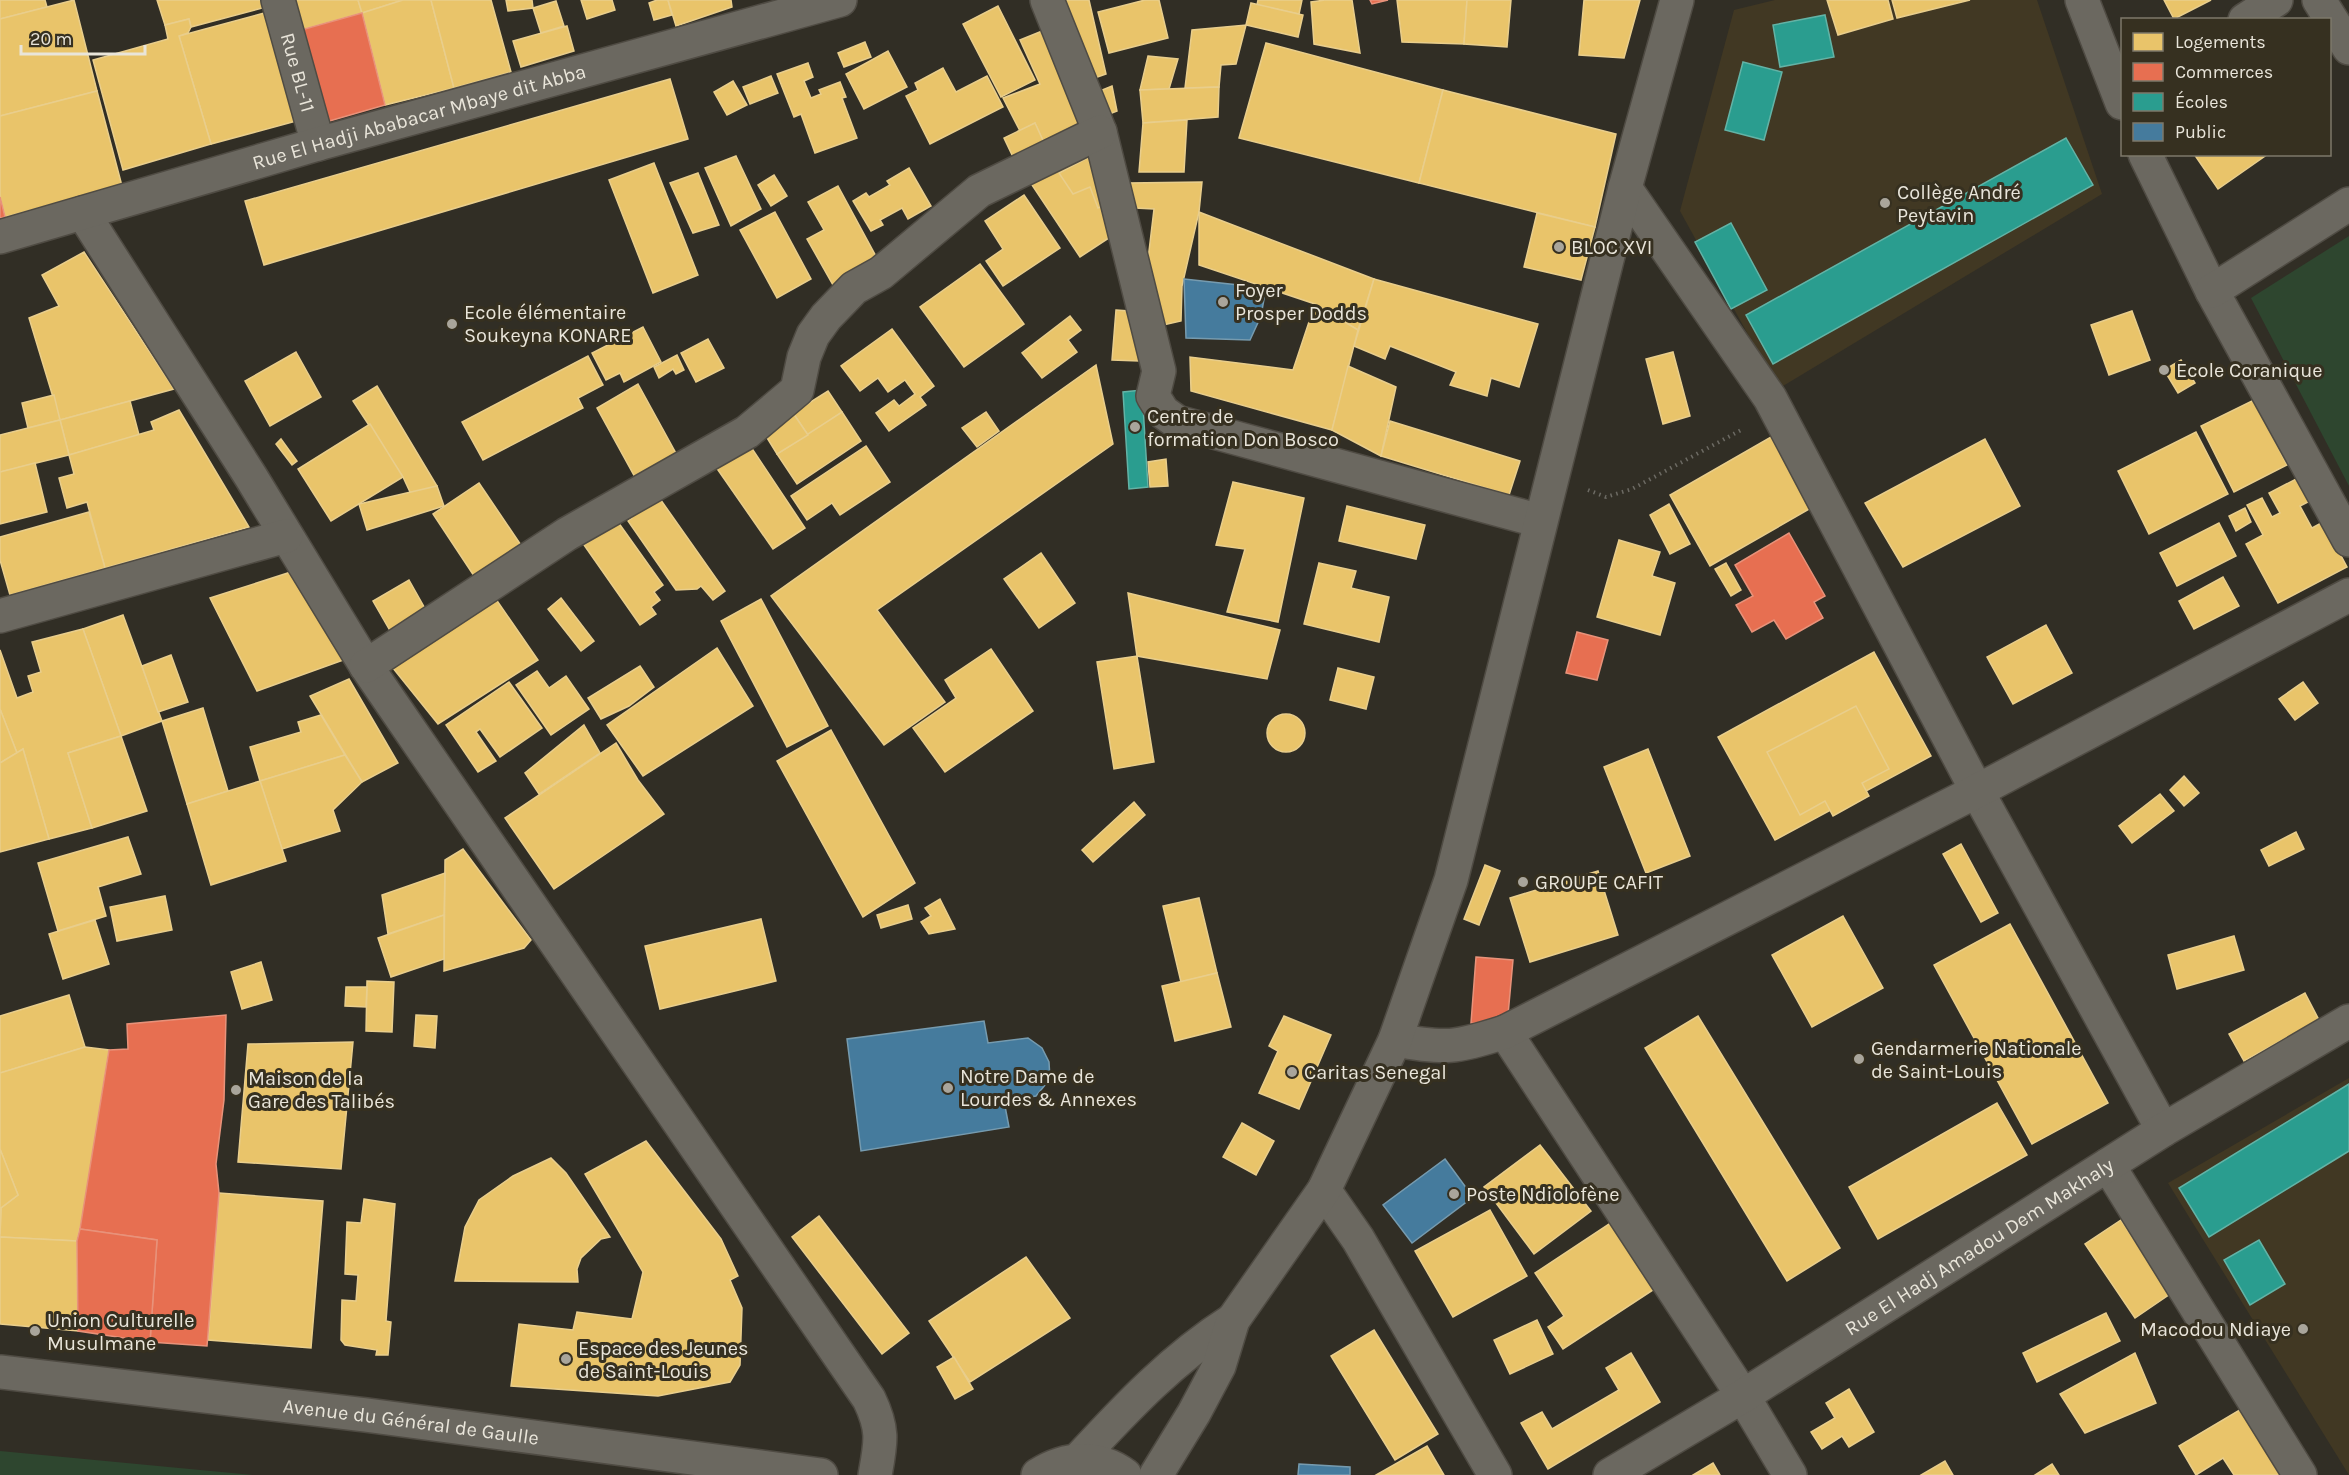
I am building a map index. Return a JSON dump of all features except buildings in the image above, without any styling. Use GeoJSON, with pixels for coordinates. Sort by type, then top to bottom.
{"type":"FeatureCollection","features":[{"type":"Feature","properties":{"kind":"street","name":"Rue BL-11"},"geometry":{"type":"LineString","coordinates":[[278,0],[318,144]]}},
{"type":"Feature","properties":{"kind":"street","name":"Rue El Hadji Ababacar Mbaye dit Abba"},"geometry":{"type":"LineString","coordinates":[[0,237],[318,144],[754,11],[840,0]]}},
{"type":"Feature","properties":{"kind":"street"},"geometry":{"type":"LineString","coordinates":[[1047,0],[1100,132],[1159,371],[1154,396],[1163,412],[1177,422],[1540,521]]}},
{"type":"Feature","properties":{"kind":"street"},"geometry":{"type":"LineString","coordinates":[[1156,1475],[1194,1413],[1219,1366],[1233,1320],[1324,1190],[1395,1040],[1450,880],[1625,188],[1677,0]]}},
{"type":"Feature","properties":{"kind":"street"},"geometry":{"type":"LineString","coordinates":[[2082,0],[2121,97]]}},
{"type":"Feature","properties":{"kind":"street"},"geometry":{"type":"LineString","coordinates":[[2248,18],[2276,0]]}},
{"type":"Feature","properties":{"kind":"street"},"geometry":{"type":"LineString","coordinates":[[2319,0],[2330,18]]}},
{"type":"Feature","properties":{"kind":"street"},"geometry":{"type":"LineString","coordinates":[[2331,19],[2349,48]]}},
{"type":"Feature","properties":{"kind":"street"},"geometry":{"type":"LineString","coordinates":[[366,666],[468,602],[567,534],[747,432],[796,390],[813,335],[826,317],[854,288],[881,273],[979,191],[1100,132]]}},
{"type":"Feature","properties":{"kind":"street"},"geometry":{"type":"LineString","coordinates":[[2146,156],[2212,291],[2349,540]]}},
{"type":"Feature","properties":{"kind":"street"},"geometry":{"type":"LineString","coordinates":[[1625,188],[1770,398],[1775,412],[1869,583],[1977,791],[2163,1130]]}},
{"type":"Feature","properties":{"kind":"street"},"geometry":{"type":"LineString","coordinates":[[2212,291],[2349,204]]}},
{"type":"Feature","properties":{"kind":"street"},"geometry":{"type":"LineString","coordinates":[[83,213],[366,666],[869,1399],[880,1421],[881,1444],[875,1475]]}},
{"type":"Feature","properties":{"kind":"street"},"geometry":{"type":"LineString","coordinates":[[0,616],[286,536]]}},
{"type":"Feature","properties":{"kind":"street"},"geometry":{"type":"LineString","coordinates":[[1395,1040],[1436,1047],[1462,1046],[1504,1032],[1977,791],[2349,595]]}},
{"type":"Feature","properties":{"kind":"street","name":"Rue El Hadj Amadou Dem Makhaly"},"geometry":{"type":"LineString","coordinates":[[1610,1475],[1743,1396],[2163,1130],[2349,1021]]}},
{"type":"Feature","properties":{"kind":"street"},"geometry":{"type":"LineString","coordinates":[[1504,1032],[1743,1396],[1790,1475]]}},
{"type":"Feature","properties":{"kind":"street"},"geometry":{"type":"LineString","coordinates":[[2108,1166],[2300,1475]]}},
{"type":"Feature","properties":{"kind":"street"},"geometry":{"type":"LineString","coordinates":[[1324,1190],[1358,1239],[1495,1475]]}},
{"type":"Feature","properties":{"kind":"street"},"geometry":{"type":"LineString","coordinates":[[1078,1460],[1139,1394],[1198,1342],[1233,1320]]}},
{"type":"Feature","properties":{"kind":"street","name":"Avenue du Général de Gaulle"},"geometry":{"type":"LineString","coordinates":[[0,1372],[366,1415],[821,1475]]}},
{"type":"Feature","properties":{"kind":"street"},"geometry":{"type":"LineString","coordinates":[[1038,1475],[1054,1465],[1078,1460],[1098,1461],[1125,1475]]}},
{"type":"Feature","properties":{"kind":"path"},"geometry":{"type":"LineString","coordinates":[[1552,477],[1606,497],[1632,489],[1775,412]]}},
{"type":"Feature","properties":{"kind":"shaded area","name":"Collège André Peytavin"},"geometry":{"type":"Polygon","coordinates":[[[1775,0],[2037,0],[2102,194],[1778,389],[1680,211],[1734,10],[1775,0]]]}},
{"type":"Feature","properties":{"kind":"shaded area","name":"Macodou Ndiaye"},"geometry":{"type":"Polygon","coordinates":[[[2349,1078],[2349,1475],[2168,1183],[2349,1078]]]}},
{"type":"Feature","properties":{"kind":"green space"},"geometry":{"type":"Polygon","coordinates":[[[2349,236],[2349,486],[2251,298],[2349,236]]]}},
{"type":"Feature","properties":{"kind":"green space"},"geometry":{"type":"Polygon","coordinates":[[[0,1451],[253,1475],[0,1475],[0,1451]]]}},
{"type":"Feature","properties":{"kind":"place","name":"Collège André Peytavin"},"geometry":{"type":"Point","coordinates":[1885,203]}},
{"type":"Feature","properties":{"kind":"place","name":"BLOC XVI"},"geometry":{"type":"Point","coordinates":[1559,247]}},
{"type":"Feature","properties":{"kind":"place","name":"Foyer Prosper Dodds"},"geometry":{"type":"Point","coordinates":[1223,302]}},
{"type":"Feature","properties":{"kind":"place","name":"Ecole élémentaire Soukeyna KONARE"},"geometry":{"type":"Point","coordinates":[452,324]}},
{"type":"Feature","properties":{"kind":"place","name":"Ecole Coranique"},"geometry":{"type":"Point","coordinates":[2164,370]}},
{"type":"Feature","properties":{"kind":"place","name":"Centre de formation Don Bosco"},"geometry":{"type":"Point","coordinates":[1135,427]}},
{"type":"Feature","properties":{"kind":"place","name":"GROUPE CAFIT"},"geometry":{"type":"Point","coordinates":[1523,882]}},
{"type":"Feature","properties":{"kind":"place","name":"Gendarmerie Nationale de Saint-Louis"},"geometry":{"type":"Point","coordinates":[1859,1059]}},
{"type":"Feature","properties":{"kind":"place","name":"Caritas Senegal"},"geometry":{"type":"Point","coordinates":[1292,1072]}},
{"type":"Feature","properties":{"kind":"place","name":"Notre Dame de Lourdes & Annexes"},"geometry":{"type":"Point","coordinates":[948,1088]}},
{"type":"Feature","properties":{"kind":"place","name":"Maison de la Gare des Talibés"},"geometry":{"type":"Point","coordinates":[236,1090]}},
{"type":"Feature","properties":{"kind":"place","name":"Poste Ndiolofène"},"geometry":{"type":"Point","coordinates":[1454,1194]}},
{"type":"Feature","properties":{"kind":"place","name":"Macodou Ndiaye"},"geometry":{"type":"Point","coordinates":[2303,1329]}},
{"type":"Feature","properties":{"kind":"place","name":"Union Culturelle Musulmane"},"geometry":{"type":"Point","coordinates":[35,1331]}},
{"type":"Feature","properties":{"kind":"place","name":"Espace des Jeunes de Saint-Louis"},"geometry":{"type":"Point","coordinates":[566,1359]}}]}
